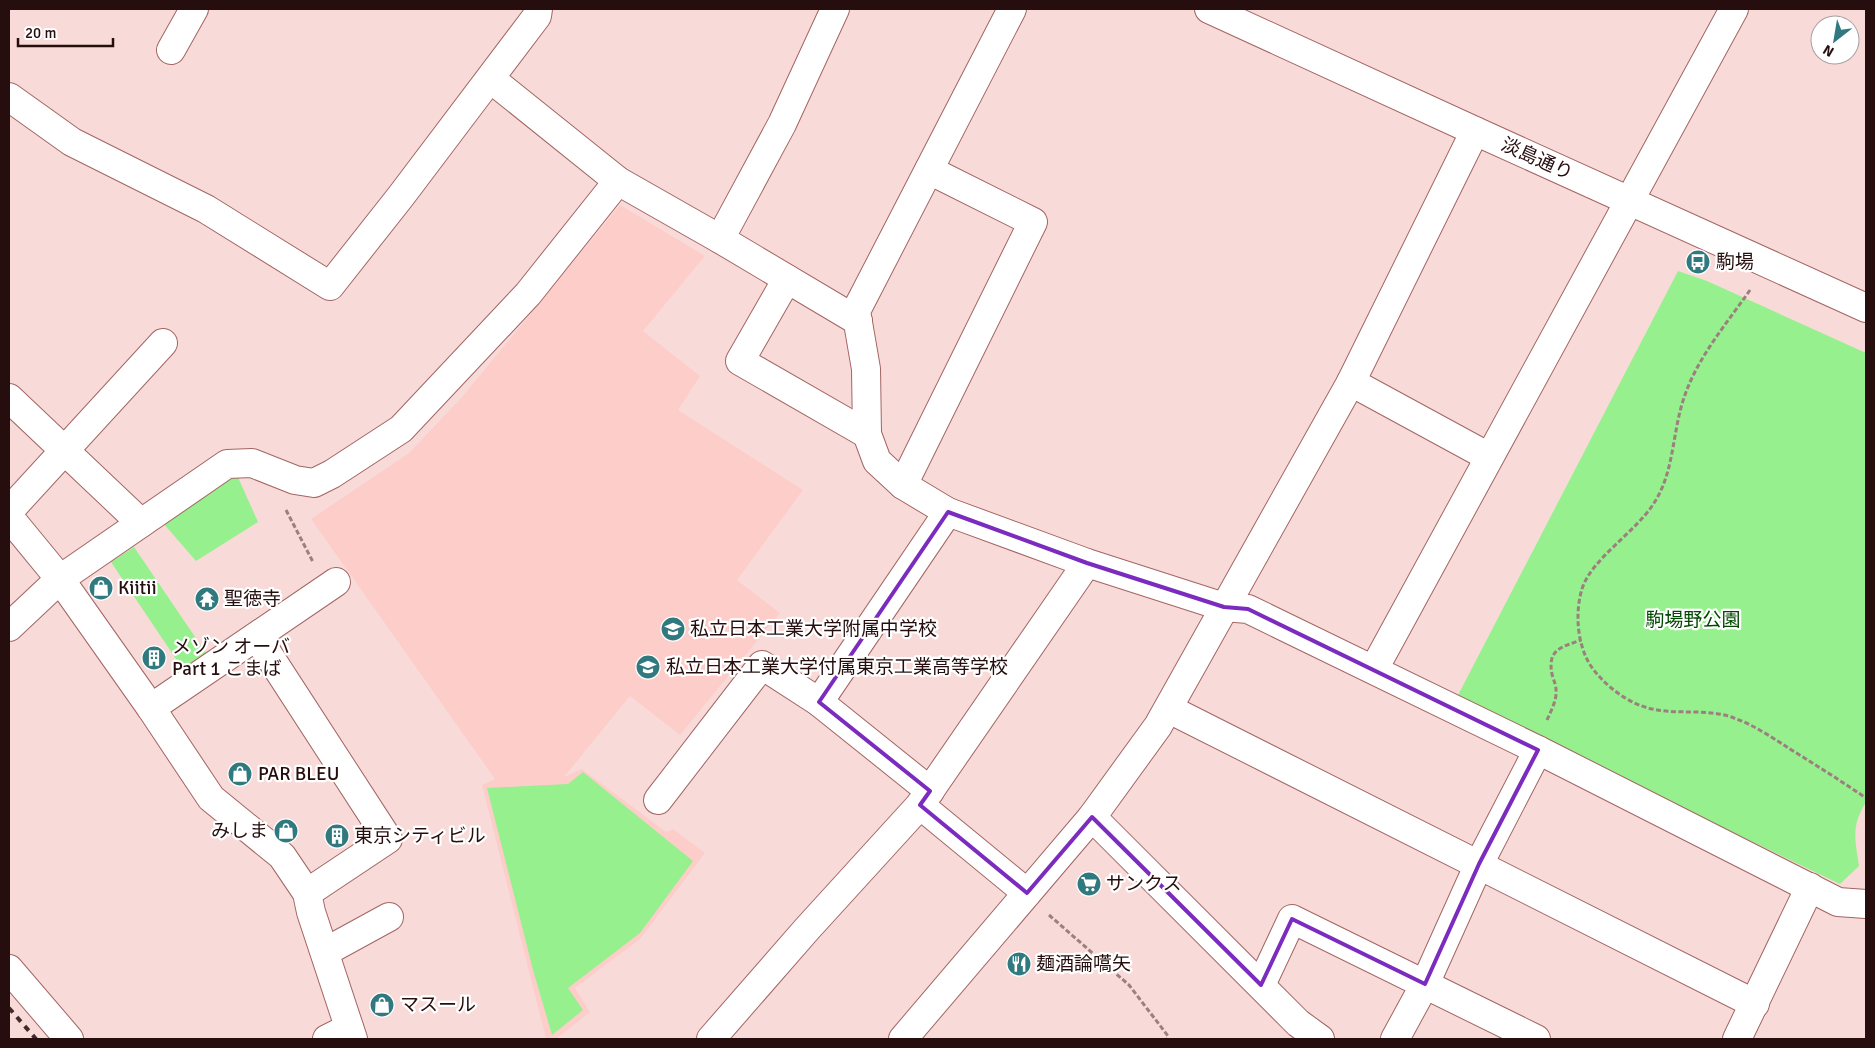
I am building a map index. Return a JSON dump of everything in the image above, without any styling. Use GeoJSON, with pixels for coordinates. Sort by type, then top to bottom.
{"type":"FeatureCollection","features":[{"type":"Feature","properties":{"kind":"street"},"geometry":{"type":"LineString","coordinates":[[171,50],[194,9]]}},
{"type":"Feature","properties":{"kind":"street"},"geometry":{"type":"LineString","coordinates":[[9,97],[72,142],[206,209],[330,286],[491,79],[537,16],[538,9]]}},
{"type":"Feature","properties":{"kind":"street"},"geometry":{"type":"LineString","coordinates":[[720,238],[782,124],[835,9]]}},
{"type":"Feature","properties":{"kind":"street"},"geometry":{"type":"LineString","coordinates":[[1012,9],[856,311],[866,369],[867,434],[877,461],[902,484],[948,512],[1087,564],[1224,607],[1248,609],[1535,748],[1838,902],[1866,904]]}},
{"type":"Feature","properties":{"kind":"street","name":"淡島通り"},"geometry":{"type":"LineString","coordinates":[[1209,9],[1475,132],[1866,308]]}},
{"type":"Feature","properties":{"kind":"street"},"geometry":{"type":"LineString","coordinates":[[1374,669],[1734,9]]}},
{"type":"Feature","properties":{"kind":"street"},"geometry":{"type":"LineString","coordinates":[[491,79],[618,181],[720,238],[858,321]]}},
{"type":"Feature","properties":{"kind":"street"},"geometry":{"type":"LineString","coordinates":[[903,1039],[1092,817],[1169,709],[1224,607],[1351,382],[1475,132]]}},
{"type":"Feature","properties":{"kind":"street"},"geometry":{"type":"LineString","coordinates":[[902,484],[1032,222],[929,170]]}},
{"type":"Feature","properties":{"kind":"street"},"geometry":{"type":"LineString","coordinates":[[9,627],[60,579],[227,464],[252,463],[295,480],[314,483],[332,474],[401,429],[528,294],[618,181]]}},
{"type":"Feature","properties":{"kind":"street"},"geometry":{"type":"LineString","coordinates":[[788,279],[740,361],[867,434]]}},
{"type":"Feature","properties":{"kind":"street"},"geometry":{"type":"LineString","coordinates":[[9,512],[162,343]]}},
{"type":"Feature","properties":{"kind":"street"},"geometry":{"type":"LineString","coordinates":[[1351,382],[1489,457]]}},
{"type":"Feature","properties":{"kind":"street"},"geometry":{"type":"LineString","coordinates":[[9,398],[141,523]]}},
{"type":"Feature","properties":{"kind":"street"},"geometry":{"type":"LineString","coordinates":[[819,702],[948,512]]}},
{"type":"Feature","properties":{"kind":"street"},"geometry":{"type":"LineString","coordinates":[[9,517],[60,579],[151,708],[211,798],[282,856],[307,893],[311,912],[325,952],[343,1036]]}},
{"type":"Feature","properties":{"kind":"street"},"geometry":{"type":"LineString","coordinates":[[711,1039],[925,798],[1087,564]]}},
{"type":"Feature","properties":{"kind":"street"},"geometry":{"type":"LineString","coordinates":[[151,708],[332,585]]}},
{"type":"Feature","properties":{"kind":"street"},"geometry":{"type":"LineString","coordinates":[[257,637],[388,839],[307,893]]}},
{"type":"Feature","properties":{"kind":"street"},"geometry":{"type":"LineString","coordinates":[[658,800],[762,665],[819,702],[1027,894]]}},
{"type":"Feature","properties":{"kind":"street"},"geometry":{"type":"LineString","coordinates":[[1169,709],[1755,1004]]}},
{"type":"Feature","properties":{"kind":"street"},"geometry":{"type":"LineString","coordinates":[[1395,1039],[1425,984],[1479,864],[1535,748]]}},
{"type":"Feature","properties":{"kind":"street"},"geometry":{"type":"LineString","coordinates":[[1092,817],[1298,1023],[1320,1039]]}},
{"type":"Feature","properties":{"kind":"street"},"geometry":{"type":"LineString","coordinates":[[1737,1039],[1810,887]]}},
{"type":"Feature","properties":{"kind":"street"},"geometry":{"type":"LineString","coordinates":[[325,952],[389,917]]}},
{"type":"Feature","properties":{"kind":"street"},"geometry":{"type":"LineString","coordinates":[[1262,985],[1292,919],[1536,1039]]}},
{"type":"Feature","properties":{"kind":"street"},"geometry":{"type":"LineString","coordinates":[[9,969],[69,1039]]}},
{"type":"Feature","properties":{"kind":"path"},"geometry":{"type":"LineString","coordinates":[[1750,290],[1694,372],[1677,421],[1673,450],[1665,481],[1655,503],[1641,521],[1602,559],[1582,588],[1577,612],[1581,640],[1589,662],[1607,684],[1625,698],[1651,709],[1709,712],[1734,717],[1773,738],[1866,798]]}},
{"type":"Feature","properties":{"kind":"path"},"geometry":{"type":"LineString","coordinates":[[285,509],[332,585]]}},
{"type":"Feature","properties":{"kind":"path"},"geometry":{"type":"LineString","coordinates":[[1535,748],[1555,702],[1556,690],[1550,663],[1555,652],[1564,644],[1581,640]]}},
{"type":"Feature","properties":{"kind":"path"},"geometry":{"type":"LineString","coordinates":[[1027,894],[1128,985],[1168,1036],[1167,1039]]}},
{"type":"Feature","properties":{"kind":"highlighted area"},"geometry":{"type":"Polygon","coordinates":[[[948,512],[1087,563],[1224,607],[1248,609],[1538,750],[1479,864],[1425,984],[1292,919],[1261,985],[1092,817],[1027,893],[920,805],[930,791],[819,702],[948,512]]]}},
{"type":"Feature","properties":{"kind":"shaded area"},"geometry":{"type":"Polygon","coordinates":[[[620,205],[705,256],[643,331],[700,376],[678,410],[803,490],[737,580],[780,613],[680,735],[630,696],[564,777],[582,769],[666,832],[673,829],[705,853],[640,939],[575,988],[590,1012],[556,1039],[546,1039],[482,785],[495,779],[311,519],[409,453],[463,396],[620,205]]]}},
{"type":"Feature","properties":{"kind":"green space","name":"駒場野公園"},"geometry":{"type":"Polygon","coordinates":[[[1678,271],[1707,281],[1866,353],[1866,802],[1858,818],[1855,833],[1859,866],[1840,884],[1456,699],[1678,271]]]}},
{"type":"Feature","properties":{"kind":"green space"},"geometry":{"type":"Polygon","coordinates":[[[237,475],[258,522],[196,561],[163,523],[226,480],[237,475]]]}},
{"type":"Feature","properties":{"kind":"green space"},"geometry":{"type":"Polygon","coordinates":[[[134,547],[206,653],[182,668],[111,562],[134,547]]]}},
{"type":"Feature","properties":{"kind":"green space"},"geometry":{"type":"Polygon","coordinates":[[[583,772],[693,861],[640,933],[568,988],[583,1010],[552,1035],[533,970],[487,788],[568,784],[583,772]]]}},
{"type":"Feature","properties":{"kind":"railway"},"geometry":{"type":"LineString","coordinates":[[9,1008],[36,1039]]}},
{"type":"Feature","properties":{"kind":"place","name":"駒場"},"geometry":{"type":"Point","coordinates":[1698,262]}},
{"type":"Feature","properties":{"kind":"place","name":"Kiitii"},"geometry":{"type":"Point","coordinates":[101,588]}},
{"type":"Feature","properties":{"kind":"place","name":"聖徳寺"},"geometry":{"type":"Point","coordinates":[207,599]}},
{"type":"Feature","properties":{"kind":"place","name":"私立日本工業大学附属中学校"},"geometry":{"type":"Point","coordinates":[673,629]}},
{"type":"Feature","properties":{"kind":"place","name":"メゾン オーバ Part 1 こまば"},"geometry":{"type":"Point","coordinates":[154,658]}},
{"type":"Feature","properties":{"kind":"place","name":"私立日本工業大学付属東京工業高等学校"},"geometry":{"type":"Point","coordinates":[648,667]}},
{"type":"Feature","properties":{"kind":"place","name":"PAR BLEU"},"geometry":{"type":"Point","coordinates":[240,774]}},
{"type":"Feature","properties":{"kind":"place","name":"みしま"},"geometry":{"type":"Point","coordinates":[286,831]}},
{"type":"Feature","properties":{"kind":"place","name":"東京シティビル"},"geometry":{"type":"Point","coordinates":[337,836]}},
{"type":"Feature","properties":{"kind":"place","name":"サンクス"},"geometry":{"type":"Point","coordinates":[1089,884]}},
{"type":"Feature","properties":{"kind":"place","name":"麺酒論嚆矢"},"geometry":{"type":"Point","coordinates":[1019,964]}},
{"type":"Feature","properties":{"kind":"place","name":"マスール"},"geometry":{"type":"Point","coordinates":[382,1005]}}]}
